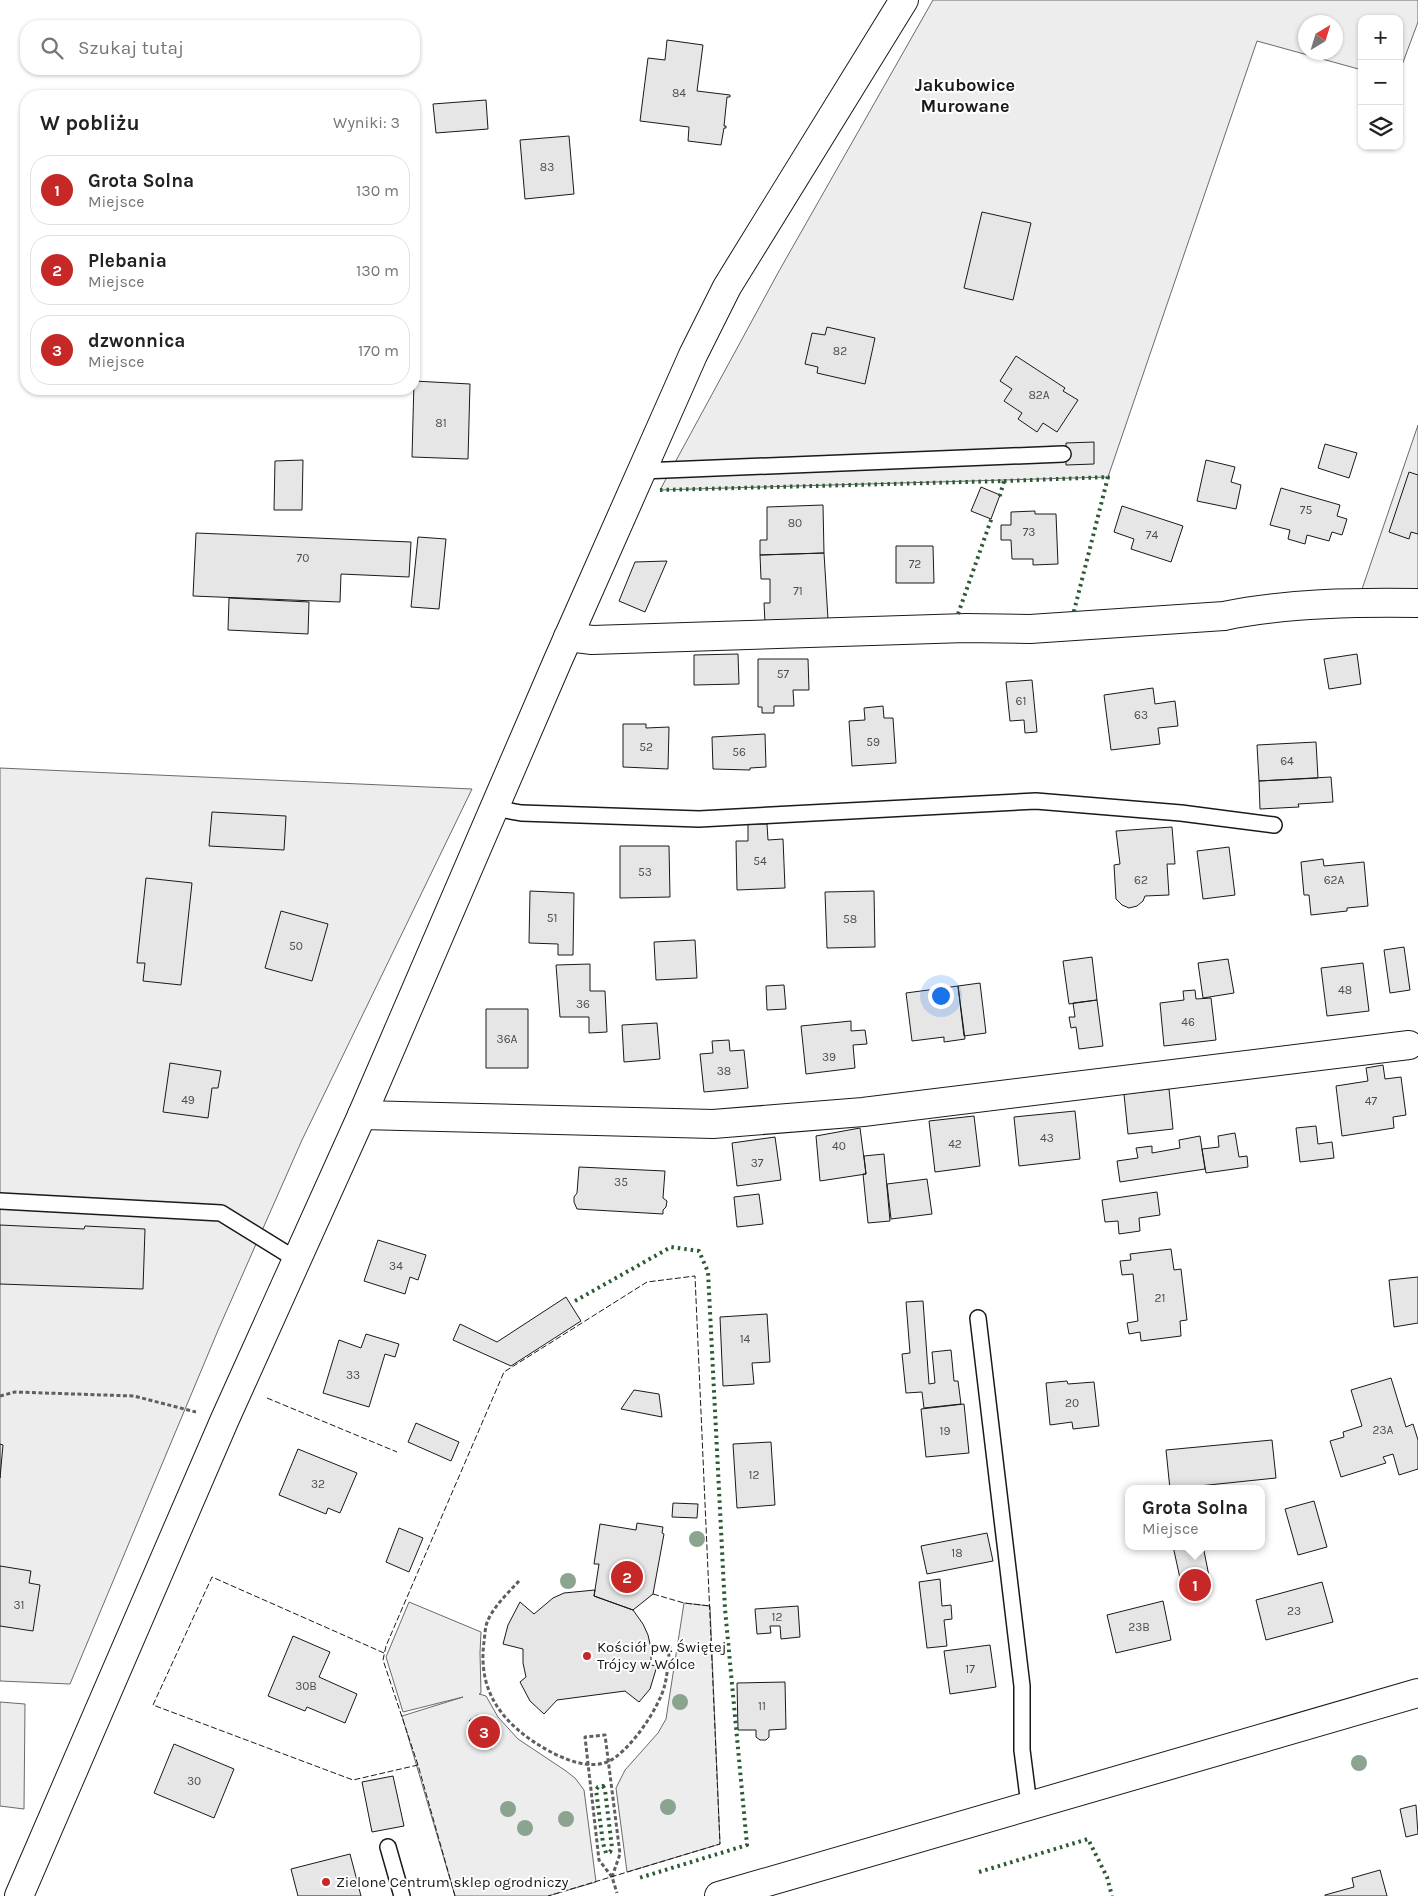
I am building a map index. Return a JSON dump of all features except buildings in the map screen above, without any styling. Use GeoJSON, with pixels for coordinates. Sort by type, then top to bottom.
{"type":"FeatureCollection","features":[{"type":"Feature","properties":{"kind":"street"},"geometry":{"type":"LineString","coordinates":[[19,1896],[225,1419],[362,1115],[568,637],[693,354],[727,287],[904,0]]}},
{"type":"Feature","properties":{"kind":"street"},"geometry":{"type":"LineString","coordinates":[[568,637],[592,640],[956,628],[1030,629],[1224,616],[1247,611],[1359,602],[1418,603]]}},
{"type":"Feature","properties":{"kind":"street"},"geometry":{"type":"LineString","coordinates":[[362,1115],[713,1124],[863,1112],[1409,1045]]}},
{"type":"Feature","properties":{"kind":"street"},"geometry":{"type":"LineString","coordinates":[[718,1896],[1418,1693]]}},
{"type":"Feature","properties":{"kind":"lane"},"geometry":{"type":"LineString","coordinates":[[642,471],[1063,454]]}},
{"type":"Feature","properties":{"kind":"lane"},"geometry":{"type":"LineString","coordinates":[[494,808],[521,813],[699,819],[1036,801],[1181,813],[1274,825]]}},
{"type":"Feature","properties":{"kind":"lane"},"geometry":{"type":"LineString","coordinates":[[0,1201],[221,1213],[297,1260]]}},
{"type":"Feature","properties":{"kind":"lane"},"geometry":{"type":"LineString","coordinates":[[978,1318],[1022,1686],[1022,1750],[1029,1805]]}},
{"type":"Feature","properties":{"kind":"lane"},"geometry":{"type":"LineString","coordinates":[[388,1847],[402,1896]]}},
{"type":"Feature","properties":{"kind":"path"},"geometry":{"type":"LineString","coordinates":[[0,1396],[15,1392],[134,1396],[225,1419]]}},
{"type":"Feature","properties":{"kind":"path"},"geometry":{"type":"LineString","coordinates":[[519,1582],[503,1597],[487,1621],[481,1653],[486,1687],[507,1721],[530,1741],[562,1758],[587,1765],[608,1762],[633,1742],[656,1707],[665,1685],[670,1646]]}},
{"type":"Feature","properties":{"kind":"path"},"geometry":{"type":"LineString","coordinates":[[612,1877],[620,1854],[605,1735],[585,1737],[599,1860],[612,1877],[617,1893]]}},
{"type":"Feature","properties":{"kind":"shaded area"},"geometry":{"type":"Polygon","coordinates":[[[933,0],[1418,0],[1418,22],[1403,62],[1403,15],[1358,15],[1358,69],[1326,60],[1343,60],[1343,15],[1298,15],[1298,52],[1257,41],[1108,477],[660,490],[779,271],[933,0]]]}},
{"type":"Feature","properties":{"kind":"shaded area"},"geometry":{"type":"Polygon","coordinates":[[[1418,425],[1418,594],[1360,595],[1418,425]]]}},
{"type":"Feature","properties":{"kind":"shaded area"},"geometry":{"type":"Polygon","coordinates":[[[0,768],[472,789],[302,1140],[219,1328],[70,1684],[0,1681],[0,768]]]}},
{"type":"Feature","properties":{"kind":"shaded area"},"geometry":{"type":"Polygon","coordinates":[[[409,1602],[481,1632],[481,1693],[479,1694],[486,1696],[498,1717],[518,1739],[566,1771],[575,1778],[584,1790],[596,1882],[548,1896],[455,1896],[402,1716],[463,1697],[403,1712],[386,1657],[409,1602]]]}},
{"type":"Feature","properties":{"kind":"shaded area"},"geometry":{"type":"Polygon","coordinates":[[[684,1603],[710,1606],[720,1844],[627,1872],[616,1788],[625,1770],[658,1733],[666,1719],[684,1603]]]}},
{"type":"Feature","properties":{"kind":"shaded area"},"geometry":{"type":"Polygon","coordinates":[[[0,1702],[25,1704],[24,1809],[0,1806],[0,1702]]]}},
{"type":"Feature","properties":{"kind":"hedge"},"geometry":{"type":"LineString","coordinates":[[1004,481],[1108,477],[1073,615]]}},
{"type":"Feature","properties":{"kind":"hedge"},"geometry":{"type":"LineString","coordinates":[[660,490],[1004,481],[999,499]]}},
{"type":"Feature","properties":{"kind":"hedge"},"geometry":{"type":"LineString","coordinates":[[958,614],[992,517]]}},
{"type":"Feature","properties":{"kind":"hedge"},"geometry":{"type":"LineString","coordinates":[[575,1301],[671,1247],[699,1251],[708,1272],[725,1609],[747,1845],[639,1878]]}},
{"type":"Feature","properties":{"kind":"hedge"},"geometry":{"type":"LineString","coordinates":[[603,1786],[612,1848],[610,1852],[606,1853],[596,1790],[598,1787],[603,1786]]}},
{"type":"Feature","properties":{"kind":"hedge"},"geometry":{"type":"LineString","coordinates":[[979,1872],[1088,1839],[1107,1877],[1112,1896]]}},
{"type":"Feature","properties":{"kind":"fence"},"geometry":{"type":"LineString","coordinates":[[455,1896],[418,1765],[383,1660],[386,1646],[504,1372],[647,1282],[695,1276],[720,1844],[548,1896]]}},
{"type":"Feature","properties":{"kind":"fence"},"geometry":{"type":"LineString","coordinates":[[267,1398],[397,1452]]}},
{"type":"Feature","properties":{"kind":"fence"},"geometry":{"type":"LineString","coordinates":[[384,1653],[212,1577],[153,1705],[353,1780],[418,1765]]}},
{"type":"Feature","properties":{"kind":"fence"},"geometry":{"type":"LineString","coordinates":[[653,1594],[684,1603],[710,1606]]}},
{"type":"Feature","properties":{"kind":"place","name":"Plebania"},"geometry":{"type":"Point","coordinates":[627,1577]}},
{"type":"Feature","properties":{"kind":"place","name":"Grota Solna"},"geometry":{"type":"Point","coordinates":[1195,1585]}},
{"type":"Feature","properties":{"kind":"place","name":"Kościół pw. Świętej Trójcy w Wólce"},"geometry":{"type":"Point","coordinates":[587,1656]}},
{"type":"Feature","properties":{"kind":"place","name":"dzwonnica"},"geometry":{"type":"Point","coordinates":[484,1732]}},
{"type":"Feature","properties":{"kind":"place","name":"Zielone Centrum sklep ogrodniczy"},"geometry":{"type":"Point","coordinates":[326,1882]}},
{"type":"Feature","properties":{"kind":"district","name":"Jakubowice Murowane"},"geometry":{"type":"Point","coordinates":[965,95]}}]}
